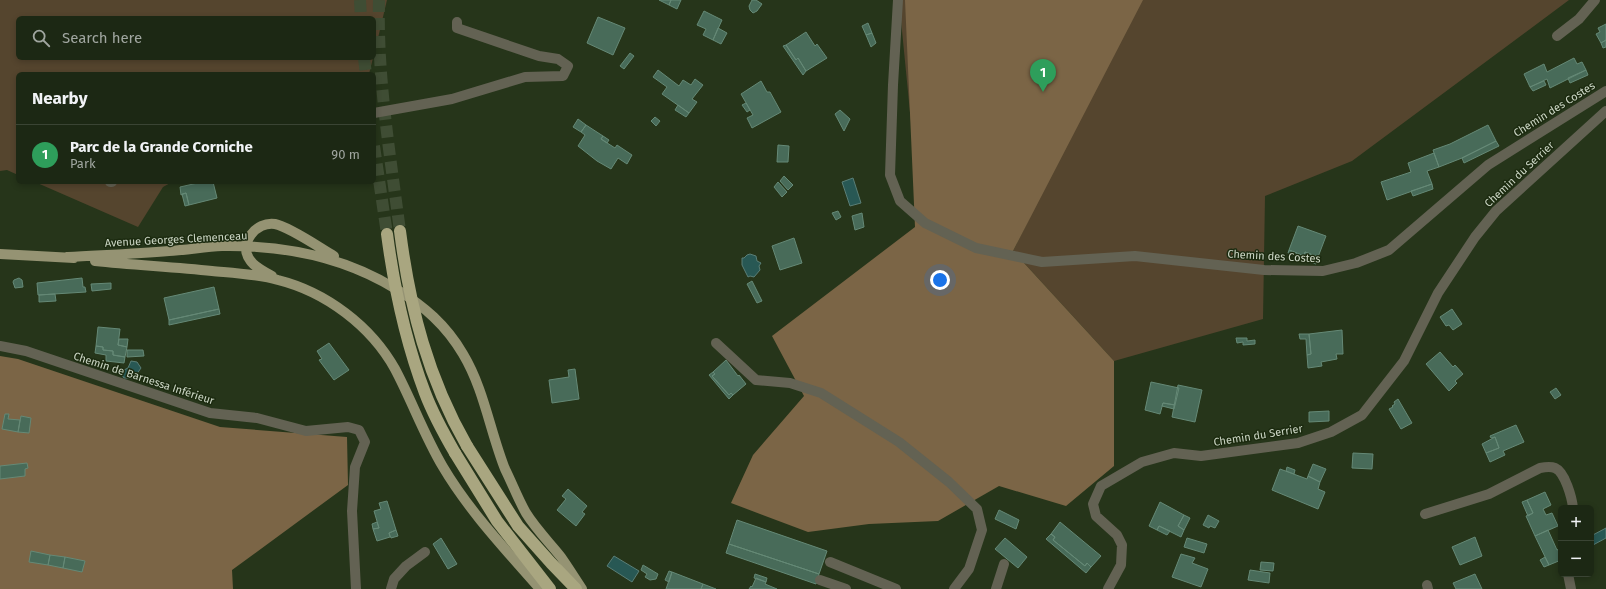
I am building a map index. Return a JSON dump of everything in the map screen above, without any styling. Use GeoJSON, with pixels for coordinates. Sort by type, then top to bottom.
{"type":"FeatureCollection","features":[{"type":"Feature","properties":{"kind":"highway"},"geometry":{"type":"LineString","coordinates":[[400,231],[408,283],[426,355],[443,402],[467,446],[518,526],[576,589]]}},
{"type":"Feature","properties":{"kind":"highway"},"geometry":{"type":"LineString","coordinates":[[387,234],[394,278],[416,366],[435,417],[455,453],[497,521],[550,589]]}},
{"type":"Feature","properties":{"kind":"main road"},"geometry":{"type":"LineString","coordinates":[[278,280],[256,267],[246,253],[246,246],[249,237],[261,226],[275,224],[289,230],[352,266]]}},
{"type":"Feature","properties":{"kind":"main road","name":"Avenue Georges Clemenceau"},"geometry":{"type":"LineString","coordinates":[[68,257],[170,251],[220,246],[246,246],[322,256],[352,266],[387,283],[411,298],[431,313],[447,330],[464,355],[477,383],[504,466],[526,513],[561,557],[582,589]]}},
{"type":"Feature","properties":{"kind":"main road","name":"Avenue Georges Clemenceau"},"geometry":{"type":"LineString","coordinates":[[0,254],[68,257],[128,264],[249,274],[278,280],[300,287],[327,300],[348,315],[369,335],[394,368],[443,468],[480,519],[540,589]]}},
{"type":"Feature","properties":{"kind":"street","name":"Chemin des Costes"},"geometry":{"type":"LineString","coordinates":[[898,0],[890,175],[900,201],[925,223],[976,248],[1042,262],[1134,256],[1264,270],[1323,271],[1356,263],[1389,250],[1488,165],[1606,90]]}},
{"type":"Feature","properties":{"kind":"street"},"geometry":{"type":"LineString","coordinates":[[1557,36],[1579,19],[1595,0]]}},
{"type":"Feature","properties":{"kind":"street"},"geometry":{"type":"LineString","coordinates":[[376,113],[452,99],[525,77],[563,76],[568,66],[558,59],[539,56],[457,28],[457,22]]}},
{"type":"Feature","properties":{"kind":"street","name":"Chemin du Serrier"},"geometry":{"type":"LineString","coordinates":[[1108,589],[1121,565],[1122,545],[1117,535],[1096,516],[1093,504],[1101,486],[1142,462],[1174,453],[1201,456],[1298,443],[1331,432],[1362,415],[1404,360],[1438,293],[1475,237],[1491,216],[1606,111]]}},
{"type":"Feature","properties":{"kind":"street"},"geometry":{"type":"LineString","coordinates":[[716,343],[756,380],[790,383],[821,394],[899,442],[949,482],[977,509],[982,530],[969,569],[954,589]]}},
{"type":"Feature","properties":{"kind":"street","name":"Chemin de Barnessa Inférieur"},"geometry":{"type":"LineString","coordinates":[[0,346],[26,351],[210,413],[257,418],[306,431],[348,427],[359,430],[365,442],[355,467],[352,504],[356,589]]}},
{"type":"Feature","properties":{"kind":"street"},"geometry":{"type":"LineString","coordinates":[[1425,514],[1489,494],[1540,468],[1548,466],[1556,468],[1564,478],[1573,505]]}},
{"type":"Feature","properties":{"kind":"street"},"geometry":{"type":"LineString","coordinates":[[392,589],[394,580],[402,570],[426,552]]}},
{"type":"Feature","properties":{"kind":"street"},"geometry":{"type":"LineString","coordinates":[[830,562],[896,589]]}},
{"type":"Feature","properties":{"kind":"street"},"geometry":{"type":"LineString","coordinates":[[996,589],[1004,564]]}},
{"type":"Feature","properties":{"kind":"street"},"geometry":{"type":"LineString","coordinates":[[1569,577],[1571,589]]}},
{"type":"Feature","properties":{"kind":"street"},"geometry":{"type":"LineString","coordinates":[[820,580],[846,589]]}},
{"type":"Feature","properties":{"kind":"shaded area"},"geometry":{"type":"Polygon","coordinates":[[[0,0],[387,0],[376,47],[376,16],[16,16],[16,60],[372,60],[370,72],[16,72],[16,174],[7,170],[0,171],[0,0]]]}},
{"type":"Feature","properties":{"kind":"shaded area"},"geometry":{"type":"Polygon","coordinates":[[[899,0],[1569,0],[1352,161],[1265,196],[1263,319],[1114,361],[1013,251],[1030,217],[917,184],[899,0]]]}},
{"type":"Feature","properties":{"kind":"shaded area"},"geometry":{"type":"Polygon","coordinates":[[[905,0],[1143,0],[1013,251],[1114,361],[1114,466],[1066,506],[999,486],[938,521],[869,524],[808,532],[731,503],[753,455],[804,396],[772,336],[915,227],[905,0]]]}},
{"type":"Feature","properties":{"kind":"shaded area"},"geometry":{"type":"Polygon","coordinates":[[[40,184],[168,184],[163,187],[138,227],[40,184]]]}},
{"type":"Feature","properties":{"kind":"shaded area"},"geometry":{"type":"Polygon","coordinates":[[[0,356],[18,359],[220,427],[347,437],[348,485],[232,570],[233,589],[0,589],[0,356]]]}},
{"type":"Feature","properties":{"kind":"water"},"geometry":{"type":"Polygon","coordinates":[[[853,178],[861,203],[850,206],[842,182],[853,178]]]}},
{"type":"Feature","properties":{"kind":"water"},"geometry":{"type":"Polygon","coordinates":[[[750,254],[756,256],[757,261],[761,263],[759,266],[760,270],[754,277],[748,277],[742,265],[742,258],[750,254]]]}},
{"type":"Feature","properties":{"kind":"water"},"geometry":{"type":"Polygon","coordinates":[[[131,361],[137,362],[141,368],[134,378],[124,378],[122,371],[128,368],[131,361]]]}},
{"type":"Feature","properties":{"kind":"water"},"geometry":{"type":"Polygon","coordinates":[[[1606,528],[1606,538],[1594,544],[1594,534],[1606,528]]]}},
{"type":"Feature","properties":{"kind":"water"},"geometry":{"type":"Polygon","coordinates":[[[614,556],[639,571],[632,582],[607,566],[614,556]]]}},
{"type":"Feature","properties":{"kind":"building"},"geometry":{"type":"Polygon","coordinates":[[[659,0],[671,0],[669,5],[659,0]]]}},
{"type":"Feature","properties":{"kind":"building"},"geometry":{"type":"Polygon","coordinates":[[[671,0],[681,0],[677,9],[669,5],[671,0]]]}},
{"type":"Feature","properties":{"kind":"building"},"geometry":{"type":"Polygon","coordinates":[[[752,0],[756,0],[762,4],[757,11],[753,13],[749,6],[752,0]]]}},
{"type":"Feature","properties":{"kind":"building"},"geometry":{"type":"Polygon","coordinates":[[[704,11],[722,20],[713,40],[703,35],[706,29],[697,25],[704,11]]]}},
{"type":"Feature","properties":{"kind":"building"},"geometry":{"type":"Polygon","coordinates":[[[598,17],[625,28],[613,55],[587,43],[598,17]]]}},
{"type":"Feature","properties":{"kind":"building"},"geometry":{"type":"Polygon","coordinates":[[[868,23],[872,33],[866,35],[862,26],[868,23]]]}},
{"type":"Feature","properties":{"kind":"building"},"geometry":{"type":"Polygon","coordinates":[[[1606,24],[1606,40],[1601,43],[1596,34],[1600,32],[1598,28],[1606,24]]]}},
{"type":"Feature","properties":{"kind":"building"},"geometry":{"type":"Polygon","coordinates":[[[718,28],[727,33],[721,44],[713,40],[718,28]]]}},
{"type":"Feature","properties":{"kind":"building"},"geometry":{"type":"Polygon","coordinates":[[[806,32],[815,46],[817,44],[827,58],[806,71],[798,58],[796,60],[786,45],[806,32]]]}},
{"type":"Feature","properties":{"kind":"building"},"geometry":{"type":"Polygon","coordinates":[[[872,33],[876,43],[871,47],[866,35],[872,33]]]}},
{"type":"Feature","properties":{"kind":"building"},"geometry":{"type":"Polygon","coordinates":[[[1606,40],[1606,47],[1603,48],[1601,43],[1606,40]]]}},
{"type":"Feature","properties":{"kind":"building"},"geometry":{"type":"Polygon","coordinates":[[[786,45],[796,60],[798,58],[806,71],[803,75],[783,46],[786,45]]]}},
{"type":"Feature","properties":{"kind":"building"},"geometry":{"type":"Polygon","coordinates":[[[630,53],[634,56],[624,69],[620,66],[630,53]]]}},
{"type":"Feature","properties":{"kind":"building"},"geometry":{"type":"Polygon","coordinates":[[[1574,58],[1577,64],[1582,62],[1586,70],[1550,88],[1547,79],[1530,87],[1524,74],[1544,64],[1547,72],[1574,58]]]}},
{"type":"Feature","properties":{"kind":"building"},"geometry":{"type":"Polygon","coordinates":[[[658,70],[679,86],[683,80],[691,85],[695,79],[703,85],[692,99],[697,102],[689,113],[662,94],[667,87],[653,77],[658,70]]]}},
{"type":"Feature","properties":{"kind":"building"},"geometry":{"type":"Polygon","coordinates":[[[1586,70],[1588,75],[1570,83],[1568,78],[1586,70]]]}},
{"type":"Feature","properties":{"kind":"building"},"geometry":{"type":"Polygon","coordinates":[[[761,81],[767,92],[770,92],[781,112],[752,128],[747,118],[753,115],[741,94],[761,81]]]}},
{"type":"Feature","properties":{"kind":"building"},"geometry":{"type":"Polygon","coordinates":[[[1544,81],[1546,85],[1533,91],[1530,87],[1544,81]]]}},
{"type":"Feature","properties":{"kind":"building"},"geometry":{"type":"Polygon","coordinates":[[[746,103],[750,110],[747,112],[742,105],[746,103]]]}},
{"type":"Feature","properties":{"kind":"building"},"geometry":{"type":"Polygon","coordinates":[[[678,105],[689,113],[686,117],[675,110],[678,105]]]}},
{"type":"Feature","properties":{"kind":"building"},"geometry":{"type":"Polygon","coordinates":[[[840,110],[850,119],[844,131],[835,114],[840,110]]]}},
{"type":"Feature","properties":{"kind":"building"},"geometry":{"type":"Polygon","coordinates":[[[655,117],[660,121],[656,126],[651,121],[655,117]]]}},
{"type":"Feature","properties":{"kind":"building"},"geometry":{"type":"Polygon","coordinates":[[[578,119],[586,125],[581,132],[573,127],[578,119]]]}},
{"type":"Feature","properties":{"kind":"building"},"geometry":{"type":"Polygon","coordinates":[[[586,125],[603,136],[601,139],[615,148],[617,145],[632,155],[627,164],[618,158],[611,169],[597,161],[578,146],[585,135],[581,132],[586,125]]]}},
{"type":"Feature","properties":{"kind":"building"},"geometry":{"type":"Polygon","coordinates":[[[1488,125],[1496,141],[1462,158],[1439,167],[1433,150],[1450,144],[1488,125]]]}},
{"type":"Feature","properties":{"kind":"building"},"geometry":{"type":"Polygon","coordinates":[[[603,136],[609,140],[607,143],[601,139],[603,136]]]}},
{"type":"Feature","properties":{"kind":"building"},"geometry":{"type":"Polygon","coordinates":[[[1496,141],[1499,146],[1464,163],[1462,158],[1496,141]]]}},
{"type":"Feature","properties":{"kind":"building"},"geometry":{"type":"Polygon","coordinates":[[[778,145],[789,146],[788,162],[777,162],[778,145]]]}},
{"type":"Feature","properties":{"kind":"building"},"geometry":{"type":"Polygon","coordinates":[[[1434,153],[1439,167],[1427,171],[1432,184],[1387,200],[1381,182],[1411,172],[1408,163],[1434,153]]]}},
{"type":"Feature","properties":{"kind":"building"},"geometry":{"type":"Polygon","coordinates":[[[784,176],[793,185],[788,190],[780,181],[784,176]]]}},
{"type":"Feature","properties":{"kind":"building"},"geometry":{"type":"Polygon","coordinates":[[[778,182],[787,192],[782,197],[774,187],[778,182]]]}},
{"type":"Feature","properties":{"kind":"building"},"geometry":{"type":"Polygon","coordinates":[[[193,184],[214,184],[217,198],[189,205],[186,193],[181,195],[180,187],[193,184]]]}},
{"type":"Feature","properties":{"kind":"building"},"geometry":{"type":"Polygon","coordinates":[[[1432,184],[1433,189],[1413,196],[1411,191],[1432,184]]]}},
{"type":"Feature","properties":{"kind":"building"},"geometry":{"type":"Polygon","coordinates":[[[186,193],[189,205],[185,206],[182,194],[186,193]]]}},
{"type":"Feature","properties":{"kind":"building"},"geometry":{"type":"Polygon","coordinates":[[[838,211],[841,217],[836,220],[832,213],[838,211]]]}},
{"type":"Feature","properties":{"kind":"building"},"geometry":{"type":"Polygon","coordinates":[[[862,213],[864,227],[855,230],[852,216],[862,213]]]}},
{"type":"Feature","properties":{"kind":"building"},"geometry":{"type":"Polygon","coordinates":[[[1298,226],[1326,236],[1318,257],[1305,252],[1304,256],[1289,250],[1298,226]]]}},
{"type":"Feature","properties":{"kind":"building"},"geometry":{"type":"Polygon","coordinates":[[[794,238],[802,263],[780,270],[772,246],[794,238]]]}},
{"type":"Feature","properties":{"kind":"building"},"geometry":{"type":"Polygon","coordinates":[[[1289,250],[1304,256],[1305,252],[1318,257],[1316,264],[1288,253],[1289,250]]]}},
{"type":"Feature","properties":{"kind":"building"},"geometry":{"type":"Polygon","coordinates":[[[19,278],[22,280],[23,287],[15,288],[13,282],[19,278]]]}},
{"type":"Feature","properties":{"kind":"building"},"geometry":{"type":"Polygon","coordinates":[[[82,278],[83,287],[85,287],[86,292],[38,295],[37,283],[82,278]]]}},
{"type":"Feature","properties":{"kind":"building"},"geometry":{"type":"Polygon","coordinates":[[[752,281],[762,301],[757,303],[747,284],[752,281]]]}},
{"type":"Feature","properties":{"kind":"building"},"geometry":{"type":"Polygon","coordinates":[[[111,283],[111,289],[92,291],[91,284],[111,283]]]}},
{"type":"Feature","properties":{"kind":"building"},"geometry":{"type":"Polygon","coordinates":[[[214,287],[219,309],[169,320],[164,298],[214,287]]]}},
{"type":"Feature","properties":{"kind":"building"},"geometry":{"type":"Polygon","coordinates":[[[55,294],[56,301],[39,302],[39,295],[55,294]]]}},
{"type":"Feature","properties":{"kind":"building"},"geometry":{"type":"Polygon","coordinates":[[[219,309],[220,314],[169,325],[169,320],[219,309]]]}},
{"type":"Feature","properties":{"kind":"building"},"geometry":{"type":"Polygon","coordinates":[[[1452,309],[1462,324],[1453,330],[1449,325],[1446,326],[1440,317],[1452,309]]]}},
{"type":"Feature","properties":{"kind":"building"},"geometry":{"type":"Polygon","coordinates":[[[98,327],[120,329],[118,345],[127,347],[125,357],[113,355],[113,351],[103,350],[103,347],[96,346],[98,327]]]}},
{"type":"Feature","properties":{"kind":"building"},"geometry":{"type":"Polygon","coordinates":[[[1342,330],[1343,354],[1336,354],[1337,359],[1321,362],[1322,366],[1308,368],[1307,355],[1311,354],[1309,334],[1342,330]]]}},
{"type":"Feature","properties":{"kind":"building"},"geometry":{"type":"Polygon","coordinates":[[[1299,334],[1309,334],[1311,354],[1307,355],[1306,339],[1300,339],[1299,334]]]}},
{"type":"Feature","properties":{"kind":"building"},"geometry":{"type":"Polygon","coordinates":[[[1236,338],[1247,338],[1247,341],[1255,340],[1255,344],[1243,345],[1243,342],[1237,343],[1236,338]]]}},
{"type":"Feature","properties":{"kind":"building"},"geometry":{"type":"Polygon","coordinates":[[[119,339],[128,339],[127,347],[118,345],[119,339]]]}},
{"type":"Feature","properties":{"kind":"building"},"geometry":{"type":"Polygon","coordinates":[[[329,343],[349,370],[334,380],[319,360],[322,359],[317,351],[329,343]]]}},
{"type":"Feature","properties":{"kind":"building"},"geometry":{"type":"Polygon","coordinates":[[[96,346],[103,347],[103,350],[113,351],[113,355],[125,357],[124,363],[106,361],[106,355],[95,353],[96,346]]]}},
{"type":"Feature","properties":{"kind":"building"},"geometry":{"type":"Polygon","coordinates":[[[127,350],[143,350],[144,356],[127,357],[127,350]]]}},
{"type":"Feature","properties":{"kind":"building"},"geometry":{"type":"Polygon","coordinates":[[[1440,352],[1453,367],[1455,365],[1463,374],[1455,381],[1457,383],[1449,391],[1426,364],[1440,352]]]}},
{"type":"Feature","properties":{"kind":"building"},"geometry":{"type":"Polygon","coordinates":[[[726,360],[746,384],[733,395],[731,393],[729,395],[712,376],[715,374],[713,372],[726,360]]]}},
{"type":"Feature","properties":{"kind":"building"},"geometry":{"type":"Polygon","coordinates":[[[575,369],[579,399],[552,403],[549,380],[569,377],[568,370],[575,369]]]}},
{"type":"Feature","properties":{"kind":"building"},"geometry":{"type":"Polygon","coordinates":[[[713,372],[715,374],[712,376],[729,395],[731,393],[733,395],[729,399],[709,375],[713,372]]]}},
{"type":"Feature","properties":{"kind":"building"},"geometry":{"type":"Polygon","coordinates":[[[1151,382],[1179,388],[1175,405],[1163,403],[1160,414],[1145,410],[1151,382]]]}},
{"type":"Feature","properties":{"kind":"building"},"geometry":{"type":"Polygon","coordinates":[[[1178,385],[1202,390],[1195,422],[1172,417],[1178,385]]]}},
{"type":"Feature","properties":{"kind":"building"},"geometry":{"type":"Polygon","coordinates":[[[1556,388],[1561,395],[1555,399],[1550,392],[1556,388]]]}},
{"type":"Feature","properties":{"kind":"building"},"geometry":{"type":"Polygon","coordinates":[[[1398,399],[1412,423],[1401,429],[1389,409],[1393,407],[1392,406],[1395,404],[1394,402],[1398,399]]]}},
{"type":"Feature","properties":{"kind":"building"},"geometry":{"type":"Polygon","coordinates":[[[1163,403],[1175,405],[1174,409],[1162,406],[1163,403]]]}},
{"type":"Feature","properties":{"kind":"building"},"geometry":{"type":"Polygon","coordinates":[[[1329,411],[1329,421],[1309,422],[1309,412],[1329,411]]]}},
{"type":"Feature","properties":{"kind":"building"},"geometry":{"type":"Polygon","coordinates":[[[5,414],[9,414],[8,419],[20,420],[18,432],[2,429],[5,414]]]}},
{"type":"Feature","properties":{"kind":"building"},"geometry":{"type":"Polygon","coordinates":[[[21,416],[31,418],[29,433],[18,432],[21,416]]]}},
{"type":"Feature","properties":{"kind":"building"},"geometry":{"type":"Polygon","coordinates":[[[1516,425],[1524,442],[1503,451],[1505,455],[1490,462],[1486,453],[1499,448],[1495,437],[1491,438],[1490,436],[1516,425]]]}},
{"type":"Feature","properties":{"kind":"building"},"geometry":{"type":"Polygon","coordinates":[[[1495,437],[1499,448],[1486,453],[1482,444],[1495,437]]]}},
{"type":"Feature","properties":{"kind":"building"},"geometry":{"type":"Polygon","coordinates":[[[1353,453],[1373,454],[1372,469],[1352,468],[1353,453]]]}},
{"type":"Feature","properties":{"kind":"building"},"geometry":{"type":"Polygon","coordinates":[[[27,463],[28,468],[25,469],[25,476],[0,479],[0,466],[27,463]]]}},
{"type":"Feature","properties":{"kind":"building"},"geometry":{"type":"Polygon","coordinates":[[[1313,464],[1326,469],[1320,482],[1308,476],[1313,464]]]}},
{"type":"Feature","properties":{"kind":"building"},"geometry":{"type":"Polygon","coordinates":[[[1287,467],[1295,470],[1294,474],[1286,471],[1287,467]]]}},
{"type":"Feature","properties":{"kind":"building"},"geometry":{"type":"Polygon","coordinates":[[[1280,469],[1307,479],[1308,476],[1320,482],[1318,489],[1325,492],[1318,509],[1272,490],[1280,469]]]}},
{"type":"Feature","properties":{"kind":"building"},"geometry":{"type":"Polygon","coordinates":[[[568,489],[587,506],[582,512],[585,514],[576,526],[557,510],[566,499],[562,496],[568,489]]]}},
{"type":"Feature","properties":{"kind":"building"},"geometry":{"type":"Polygon","coordinates":[[[1545,492],[1551,505],[1543,509],[1546,515],[1552,513],[1558,526],[1535,536],[1526,516],[1533,513],[1527,500],[1545,492]]]}},
{"type":"Feature","properties":{"kind":"building"},"geometry":{"type":"Polygon","coordinates":[[[1527,500],[1533,513],[1528,516],[1522,502],[1527,500]]]}},
{"type":"Feature","properties":{"kind":"building"},"geometry":{"type":"Polygon","coordinates":[[[387,501],[396,530],[389,533],[390,537],[377,541],[373,529],[379,528],[374,511],[381,509],[379,503],[387,501]]]}},
{"type":"Feature","properties":{"kind":"building"},"geometry":{"type":"Polygon","coordinates":[[[1160,502],[1184,515],[1178,526],[1184,530],[1181,537],[1159,526],[1157,530],[1149,526],[1160,502]]]}},
{"type":"Feature","properties":{"kind":"building"},"geometry":{"type":"Polygon","coordinates":[[[999,510],[1019,520],[1016,529],[995,519],[999,510]]]}},
{"type":"Feature","properties":{"kind":"building"},"geometry":{"type":"Polygon","coordinates":[[[1184,515],[1190,518],[1184,530],[1178,526],[1184,515]]]}},
{"type":"Feature","properties":{"kind":"building"},"geometry":{"type":"Polygon","coordinates":[[[1208,515],[1219,521],[1215,528],[1210,526],[1209,528],[1203,525],[1208,515]]]}},
{"type":"Feature","properties":{"kind":"building"},"geometry":{"type":"Polygon","coordinates":[[[737,520],[827,551],[819,574],[729,544],[737,520]]]}},
{"type":"Feature","properties":{"kind":"building"},"geometry":{"type":"Polygon","coordinates":[[[377,522],[379,528],[373,529],[372,524],[377,522]]]}},
{"type":"Feature","properties":{"kind":"building"},"geometry":{"type":"Polygon","coordinates":[[[1060,522],[1101,556],[1091,567],[1087,563],[1085,566],[1053,540],[1055,537],[1051,534],[1060,522]]]}},
{"type":"Feature","properties":{"kind":"building"},"geometry":{"type":"Polygon","coordinates":[[[1159,526],[1170,531],[1167,535],[1157,530],[1159,526]]]}},
{"type":"Feature","properties":{"kind":"building"},"geometry":{"type":"Polygon","coordinates":[[[396,530],[398,536],[391,538],[389,533],[396,530]]]}},
{"type":"Feature","properties":{"kind":"building"},"geometry":{"type":"Polygon","coordinates":[[[1548,530],[1558,550],[1558,561],[1549,565],[1535,536],[1548,530]]]}},
{"type":"Feature","properties":{"kind":"building"},"geometry":{"type":"Polygon","coordinates":[[[1051,534],[1055,537],[1053,540],[1085,566],[1087,563],[1091,567],[1086,573],[1046,539],[1051,534]]]}},
{"type":"Feature","properties":{"kind":"building"},"geometry":{"type":"Polygon","coordinates":[[[1475,537],[1482,556],[1460,565],[1452,547],[1475,537]]]}},
{"type":"Feature","properties":{"kind":"building"},"geometry":{"type":"Polygon","coordinates":[[[441,538],[457,564],[448,569],[433,544],[441,538]]]}},
{"type":"Feature","properties":{"kind":"building"},"geometry":{"type":"Polygon","coordinates":[[[1005,538],[1027,557],[1018,568],[995,549],[1005,538]]]}},
{"type":"Feature","properties":{"kind":"building"},"geometry":{"type":"Polygon","coordinates":[[[1187,538],[1207,544],[1204,553],[1184,547],[1187,538]]]}},
{"type":"Feature","properties":{"kind":"building"},"geometry":{"type":"Polygon","coordinates":[[[729,544],[819,574],[816,584],[726,553],[729,544]]]}},
{"type":"Feature","properties":{"kind":"building"},"geometry":{"type":"Polygon","coordinates":[[[31,551],[50,555],[48,565],[29,562],[31,551]]]}},
{"type":"Feature","properties":{"kind":"building"},"geometry":{"type":"Polygon","coordinates":[[[1181,554],[1195,558],[1192,563],[1208,569],[1201,587],[1172,577],[1181,554]]]}},
{"type":"Feature","properties":{"kind":"building"},"geometry":{"type":"Polygon","coordinates":[[[50,555],[65,557],[63,568],[48,565],[50,555]]]}},
{"type":"Feature","properties":{"kind":"building"},"geometry":{"type":"Polygon","coordinates":[[[65,557],[85,561],[82,572],[63,568],[65,557]]]}},
{"type":"Feature","properties":{"kind":"building"},"geometry":{"type":"Polygon","coordinates":[[[1545,557],[1549,565],[1544,567],[1540,560],[1545,557]]]}},
{"type":"Feature","properties":{"kind":"building"},"geometry":{"type":"Polygon","coordinates":[[[1261,562],[1274,563],[1273,571],[1260,570],[1261,562]]]}},
{"type":"Feature","properties":{"kind":"building"},"geometry":{"type":"Polygon","coordinates":[[[643,565],[658,574],[656,579],[650,580],[645,577],[647,574],[641,570],[643,565]]]}},
{"type":"Feature","properties":{"kind":"building"},"geometry":{"type":"Polygon","coordinates":[[[1250,570],[1270,573],[1269,583],[1248,580],[1250,570]]]}},
{"type":"Feature","properties":{"kind":"building"},"geometry":{"type":"Polygon","coordinates":[[[669,571],[672,572],[669,582],[665,580],[669,571]]]}},
{"type":"Feature","properties":{"kind":"building"},"geometry":{"type":"Polygon","coordinates":[[[672,572],[703,584],[701,589],[666,589],[672,572]]]}},
{"type":"Feature","properties":{"kind":"building"},"geometry":{"type":"Polygon","coordinates":[[[755,574],[767,578],[766,582],[754,578],[755,574]]]}},
{"type":"Feature","properties":{"kind":"building"},"geometry":{"type":"Polygon","coordinates":[[[1475,574],[1482,589],[1456,589],[1453,583],[1475,574]]]}},
{"type":"Feature","properties":{"kind":"building"},"geometry":{"type":"Polygon","coordinates":[[[756,578],[777,589],[749,589],[751,586],[752,587],[756,578]]]}},
{"type":"Feature","properties":{"kind":"building"},"geometry":{"type":"Polygon","coordinates":[[[703,584],[716,589],[701,589],[703,584]]]}},
{"type":"Feature","properties":{"kind":"tunnel"},"geometry":{"type":"LineString","coordinates":[[360,0],[361,16]]}},
{"type":"Feature","properties":{"kind":"tunnel"},"geometry":{"type":"LineString","coordinates":[[379,0],[382,87],[400,231]]}},
{"type":"Feature","properties":{"kind":"tunnel"},"geometry":{"type":"LineString","coordinates":[[364,60],[366,72]]}},
{"type":"Feature","properties":{"kind":"tunnel"},"geometry":{"type":"LineString","coordinates":[[376,160],[387,234]]}},
{"type":"Feature","properties":{"kind":"place","name":"Parc de la Grande Corniche"},"geometry":{"type":"Point","coordinates":[1043,92]}}]}
